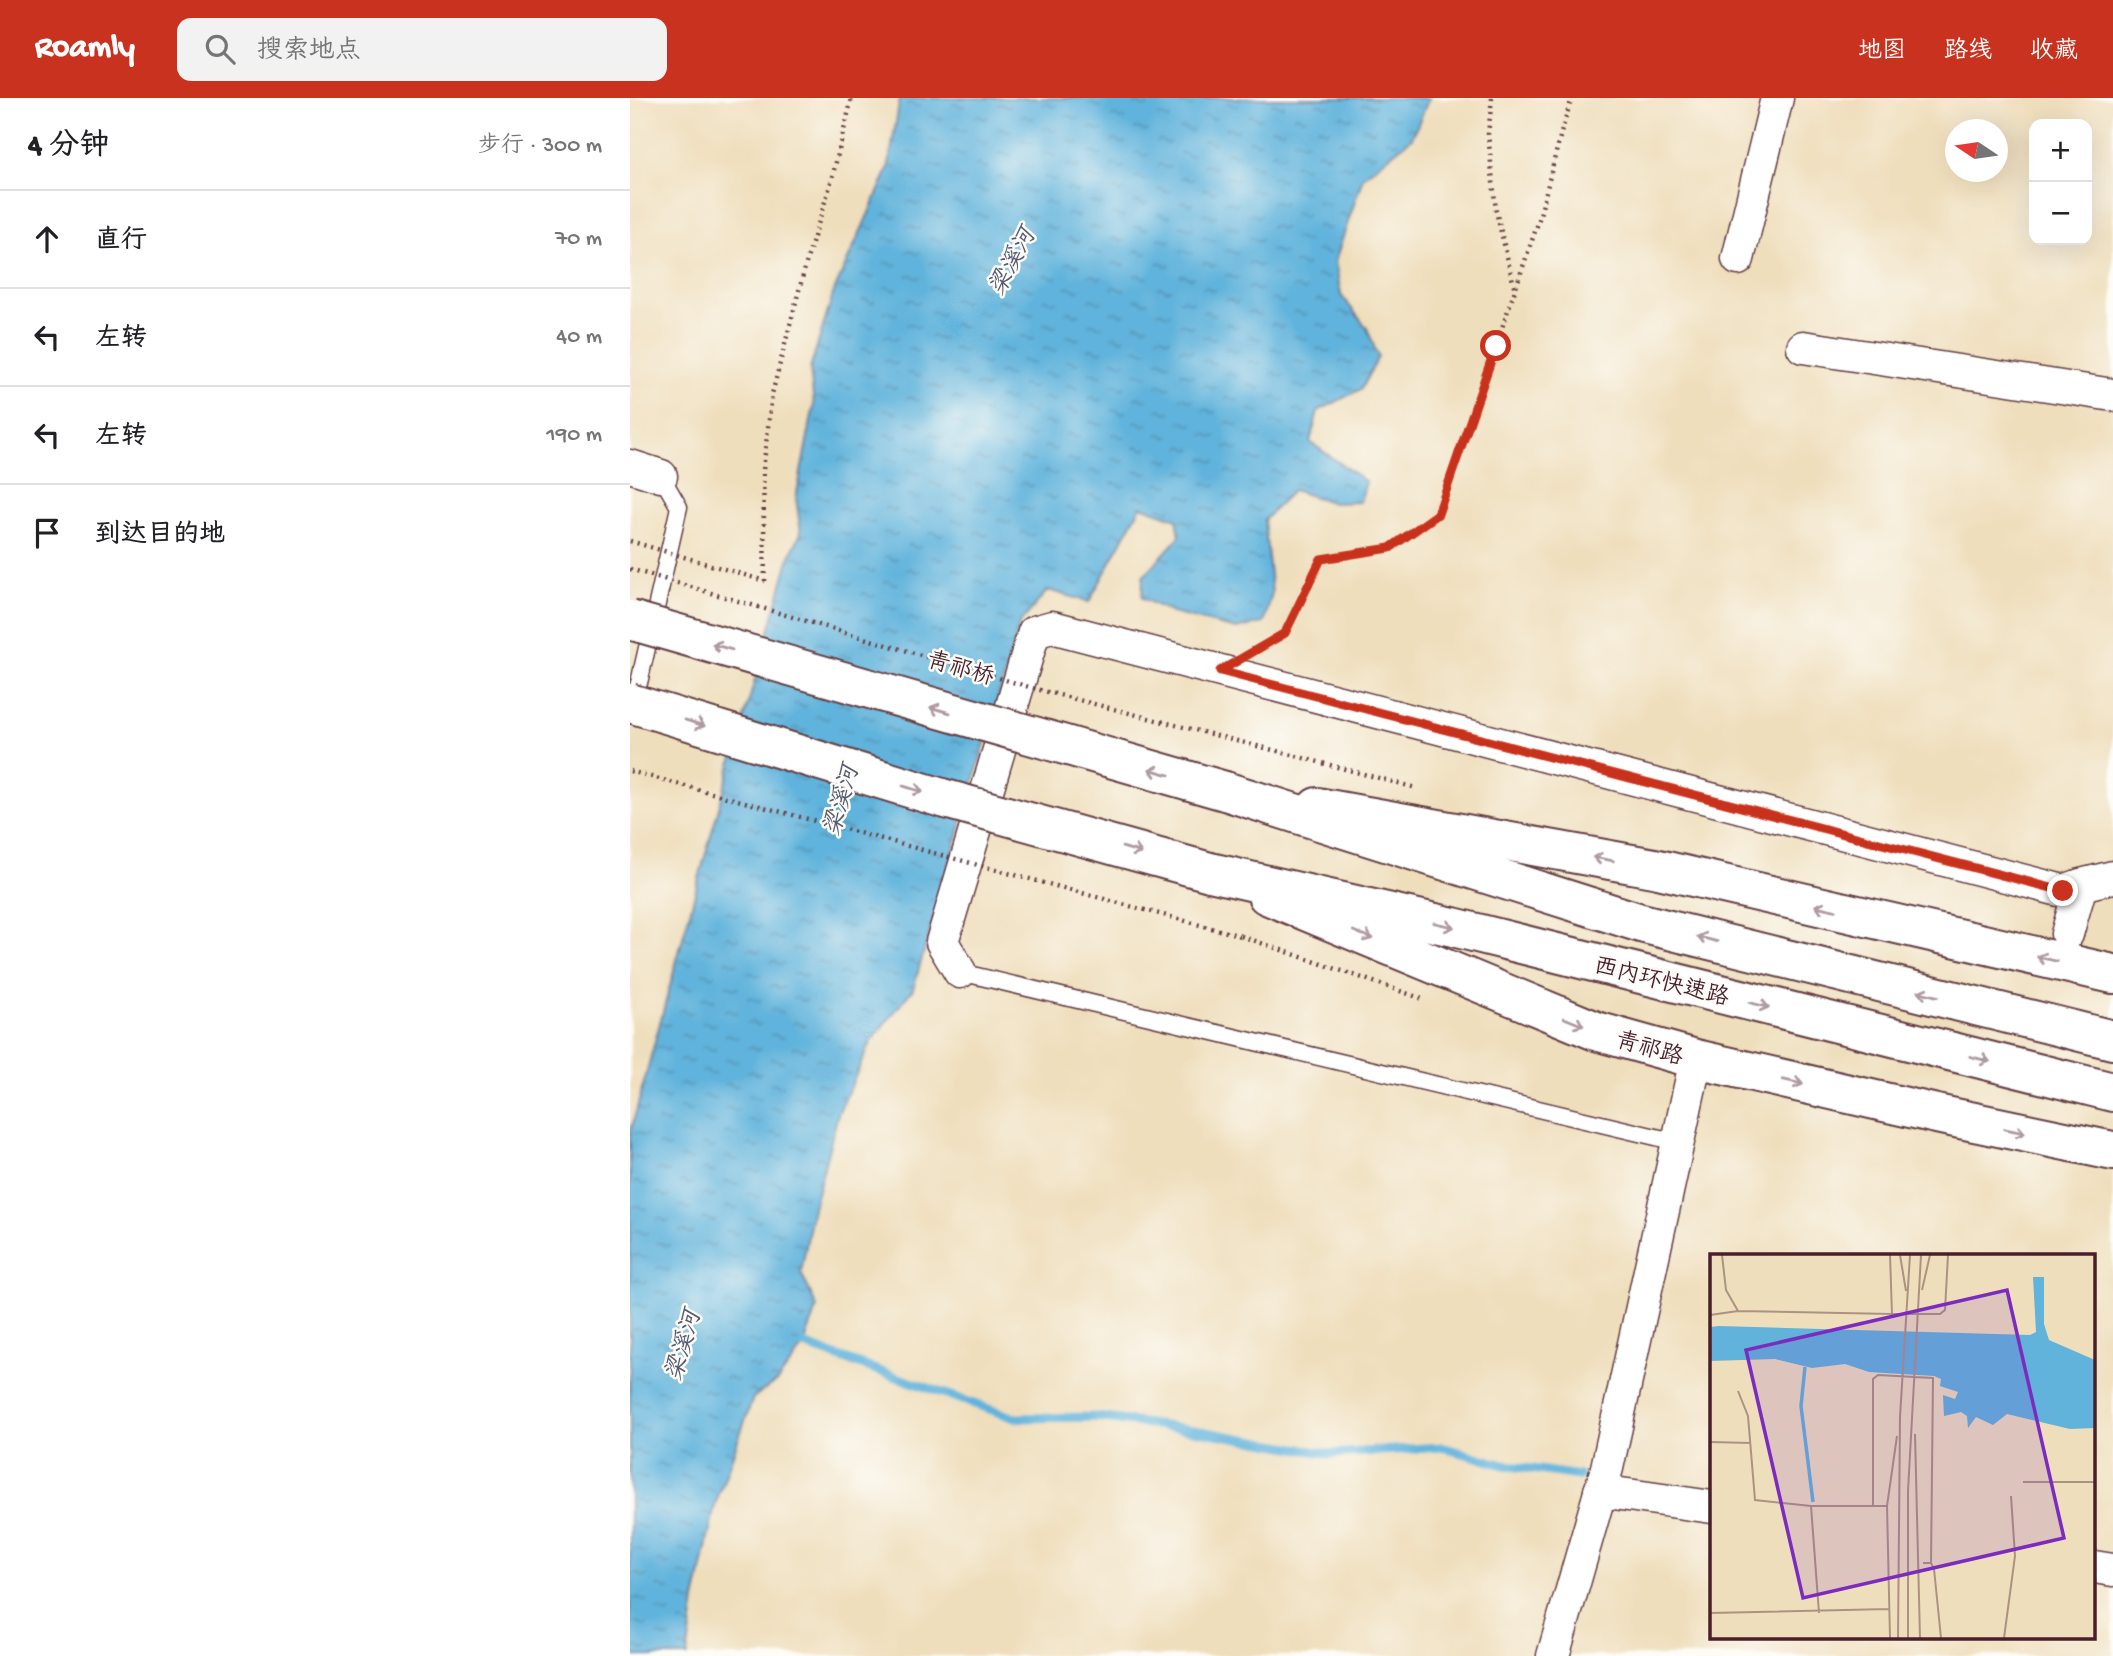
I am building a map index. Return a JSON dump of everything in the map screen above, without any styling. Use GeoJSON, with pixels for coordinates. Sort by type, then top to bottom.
{"type":"FeatureCollection","features":[{"type":"Feature","properties":{"kind":"main road","name":"青祁桥"},"geometry":{"type":"LineString","coordinates":[[630,620],[1225,791]]}},
{"type":"Feature","properties":{"kind":"main road"},"geometry":{"type":"LineString","coordinates":[[630,703],[942,797],[1210,872]]}},
{"type":"Feature","properties":{"kind":"main road"},"geometry":{"type":"LineString","coordinates":[[1225,791],[1654,868],[2113,974]]}},
{"type":"Feature","properties":{"kind":"main road"},"geometry":{"type":"LineString","coordinates":[[1225,791],[1641,923],[2113,1040]]}},
{"type":"Feature","properties":{"kind":"main road","name":"青祁路"},"geometry":{"type":"LineString","coordinates":[[1210,872],[1596,1031],[1696,1059],[2113,1151]]}},
{"type":"Feature","properties":{"kind":"main road","name":"西内环快速路"},"geometry":{"type":"LineString","coordinates":[[1210,872],[1454,927],[2113,1092]]}},
{"type":"Feature","properties":{"kind":"street"},"geometry":{"type":"LineString","coordinates":[[1738,259],[1777,98]]}},
{"type":"Feature","properties":{"kind":"street"},"geometry":{"type":"LineString","coordinates":[[1803,347],[2113,395]]}},
{"type":"Feature","properties":{"kind":"street"},"geometry":{"type":"LineString","coordinates":[[630,466],[661,476]]}},
{"type":"Feature","properties":{"kind":"street"},"geometry":{"type":"LineString","coordinates":[[960,972],[942,942],[1034,632],[1052,627],[2063,891],[2113,877]]}},
{"type":"Feature","properties":{"kind":"street"},"geometry":{"type":"LineString","coordinates":[[2067,934],[2081,885]]}},
{"type":"Feature","properties":{"kind":"street"},"geometry":{"type":"LineString","coordinates":[[1553,1656],[1600,1491],[1696,1059]]}},
{"type":"Feature","properties":{"kind":"street"},"geometry":{"type":"LineString","coordinates":[[1600,1491],[1710,1507]]}},
{"type":"Feature","properties":{"kind":"street"},"geometry":{"type":"LineString","coordinates":[[2095,1567],[2113,1570]]}},
{"type":"Feature","properties":{"kind":"lane"},"geometry":{"type":"LineString","coordinates":[[630,721],[679,506],[661,476]]}},
{"type":"Feature","properties":{"kind":"lane"},"geometry":{"type":"LineString","coordinates":[[960,972],[1677,1142]]}},
{"type":"Feature","properties":{"kind":"path"},"geometry":{"type":"LineString","coordinates":[[630,541],[765,582],[763,470],[772,394],[852,98]]}},
{"type":"Feature","properties":{"kind":"path"},"geometry":{"type":"LineString","coordinates":[[1492,98],[1488,134],[1495,199],[1515,291]]}},
{"type":"Feature","properties":{"kind":"path"},"geometry":{"type":"LineString","coordinates":[[1220,671],[1285,633],[1321,559],[1390,548],[1438,514],[1538,223],[1572,98]]}},
{"type":"Feature","properties":{"kind":"path","name":"青祁桥"},"geometry":{"type":"LineString","coordinates":[[630,569],[1036,689],[1296,755]]}},
{"type":"Feature","properties":{"kind":"path"},"geometry":{"type":"LineString","coordinates":[[630,771],[1241,936]]}},
{"type":"Feature","properties":{"kind":"water","name":"梁溪河"},"geometry":{"type":"Polygon","coordinates":[[[900,98],[1429,98],[1412,138],[1363,177],[1335,261],[1341,295],[1367,328],[1378,357],[1361,389],[1318,411],[1310,442],[1366,482],[1360,502],[1333,503],[1293,490],[1264,520],[1272,593],[1264,623],[1236,629],[1172,613],[1142,598],[1143,577],[1180,536],[1177,519],[1141,506],[1089,602],[1048,590],[1020,623],[913,989],[871,1041],[838,1114],[813,1208],[801,1273],[817,1307],[804,1345],[777,1381],[753,1398],[715,1505],[695,1601],[687,1656],[630,1656],[630,1134],[790,556],[801,533],[796,498],[814,405],[810,369],[834,291],[888,170],[900,98]]]}},
{"type":"Feature","properties":{"kind":"waterway"},"geometry":{"type":"LineString","coordinates":[[804,1345],[1015,1418],[1097,1417],[1194,1430],[1330,1454],[1442,1447],[1504,1465],[1579,1476]]}},
{"type":"Feature","properties":{"kind":"route"},"geometry":{"type":"LineString","coordinates":[[1496,346],[1438,514],[1390,548],[1321,559],[1285,633],[1220,671],[2063,891]]}}]}
